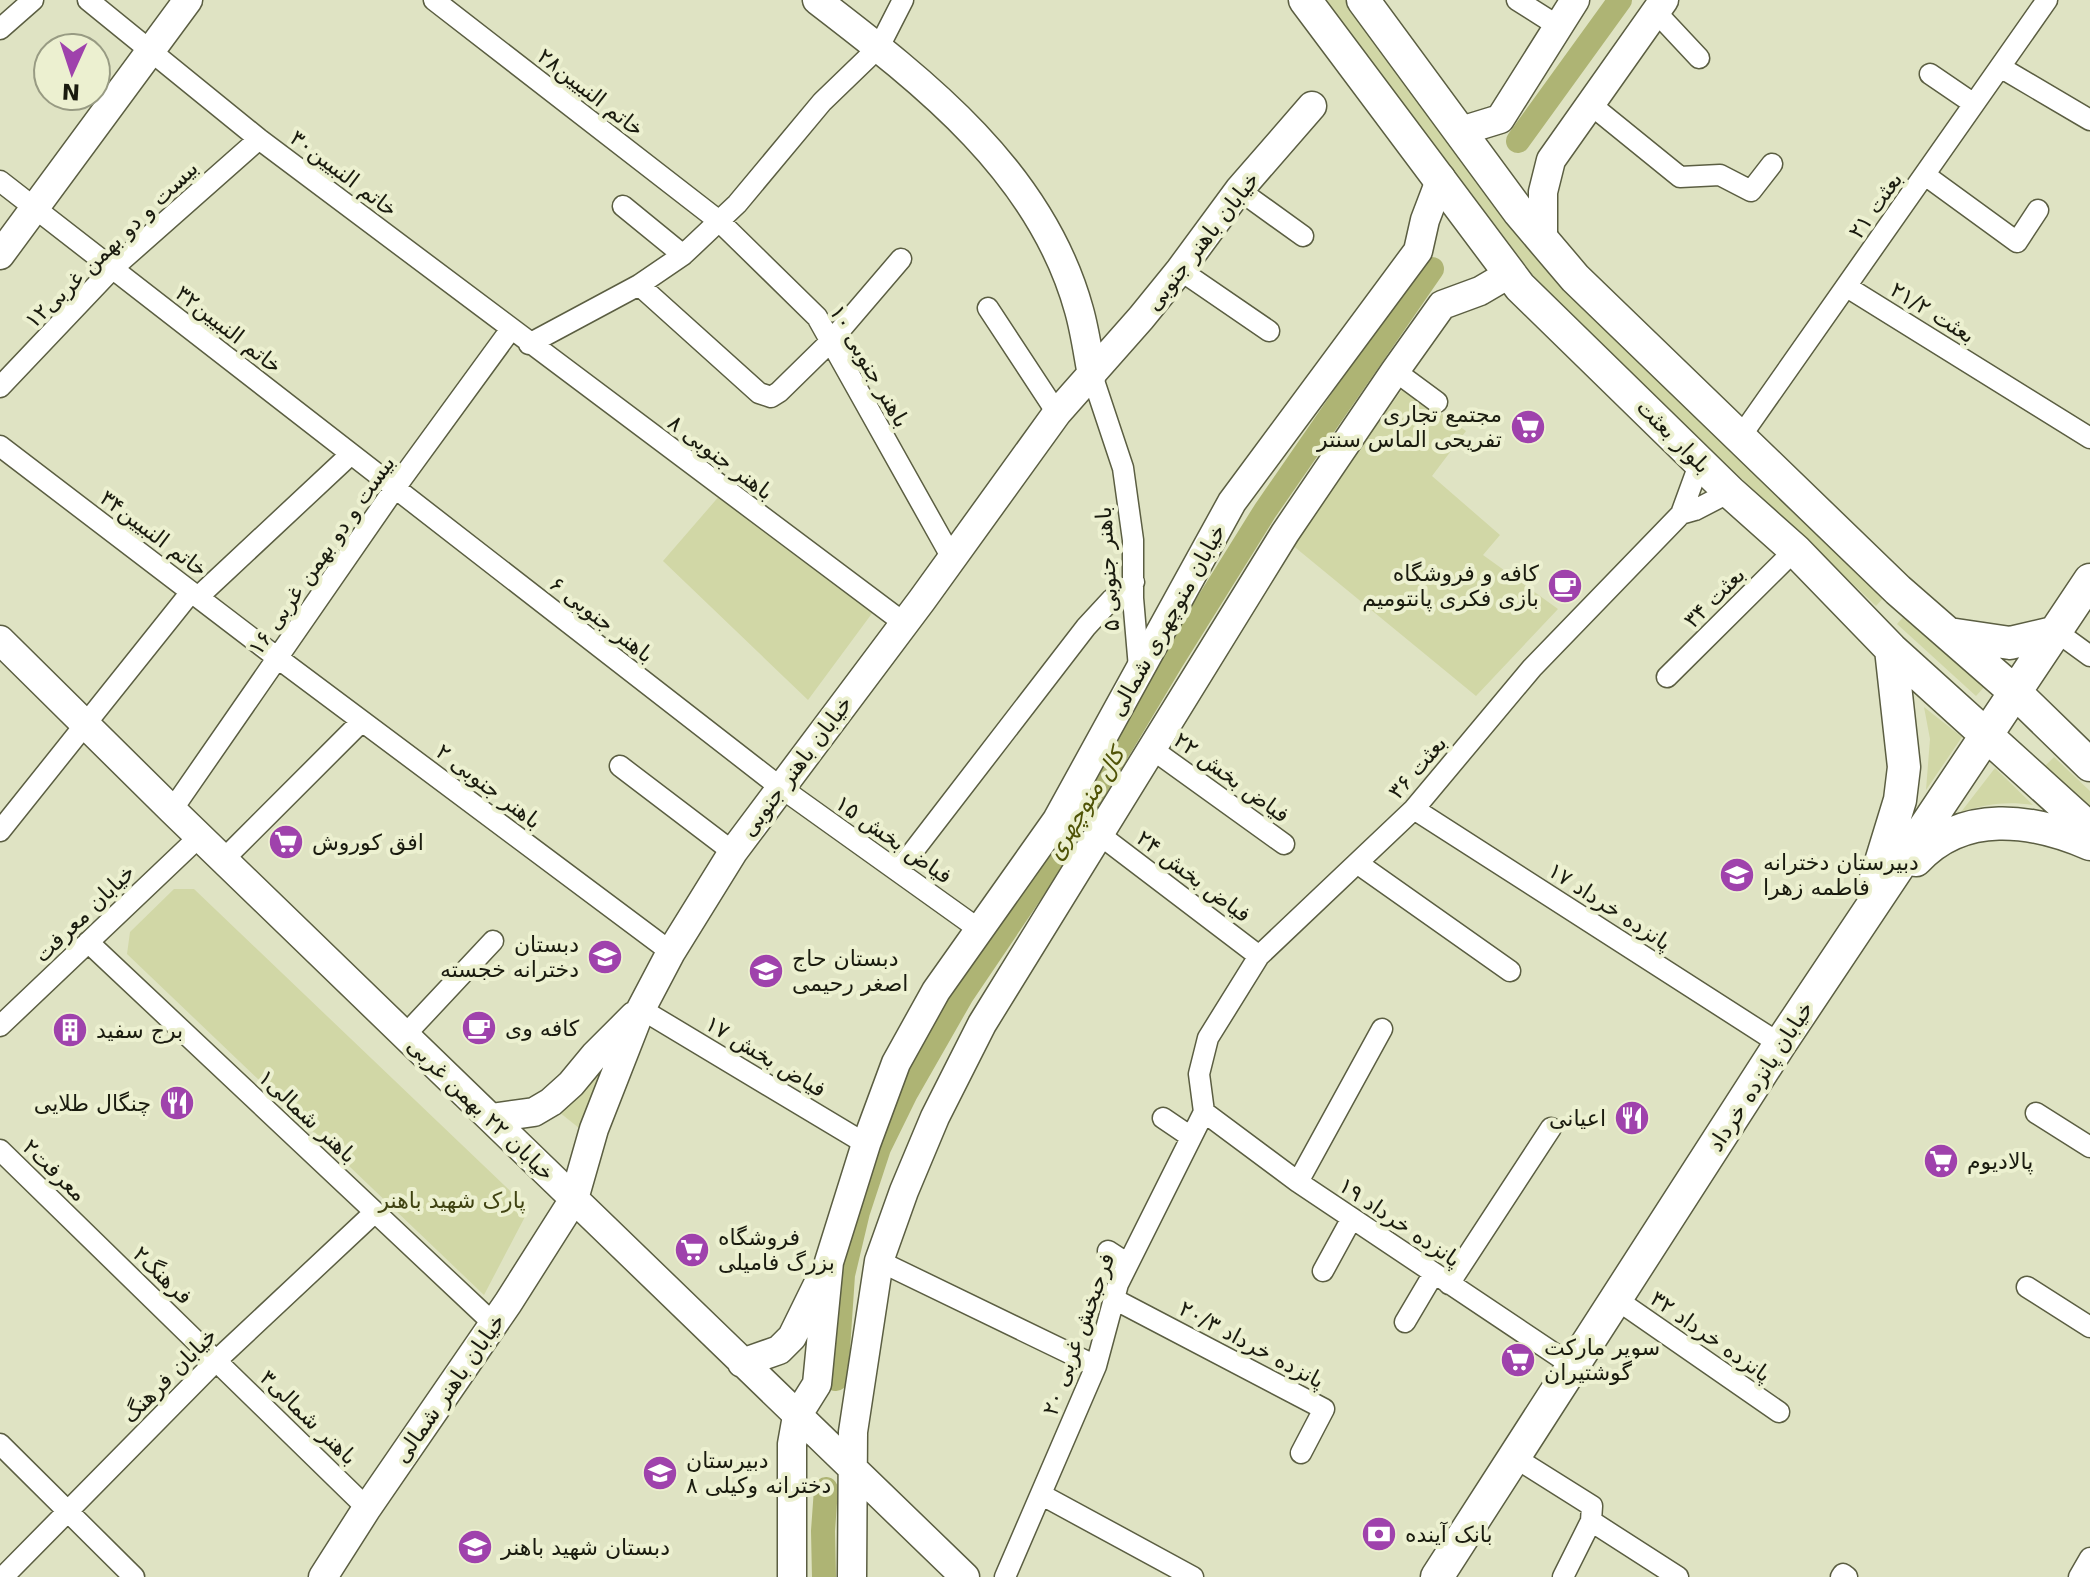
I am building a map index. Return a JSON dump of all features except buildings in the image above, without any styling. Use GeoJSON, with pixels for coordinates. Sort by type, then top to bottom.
{"type":"FeatureCollection","features":[{"type":"Feature","properties":{"kind":"main road","name":"بلوار بعثت"},"geometry":{"type":"LineString","coordinates":[[1305,0],[1441,178],[1509,274],[1730,492],[1795,550],[1891,649],[2090,829]]}},
{"type":"Feature","properties":{"kind":"main road","name":"بلوار بعثت"},"geometry":{"type":"LineString","coordinates":[[1363,0],[1519,212],[1575,278],[1898,590],[2016,693],[2090,765]]}},
{"type":"Feature","properties":{"kind":"main road","name":"خیابان پانزده خرداد"},"geometry":{"type":"LineString","coordinates":[[1437,1577],[1780,1044],[2090,580]]}},
{"type":"Feature","properties":{"kind":"main road"},"geometry":{"type":"LineString","coordinates":[[1866,623],[1898,590]]}},
{"type":"Feature","properties":{"kind":"main road"},"geometry":{"type":"LineString","coordinates":[[1949,634],[2010,643],[2057,632]]}},
{"type":"Feature","properties":{"kind":"main road"},"geometry":{"type":"LineString","coordinates":[[1869,913],[1900,800],[1904,767],[1891,649]]}},
{"type":"Feature","properties":{"kind":"main road"},"geometry":{"type":"LineString","coordinates":[[1869,913],[1927,847],[1956,831],[1990,824],[2022,823],[2060,831],[2090,844]]}},
{"type":"Feature","properties":{"kind":"street"},"geometry":{"type":"LineString","coordinates":[[0,29],[33,0]]}},
{"type":"Feature","properties":{"kind":"street","name":"خاتم النبیین۳۰"},"geometry":{"type":"LineString","coordinates":[[88,0],[259,139],[511,329]]}},
{"type":"Feature","properties":{"kind":"street"},"geometry":{"type":"LineString","coordinates":[[0,255],[188,0]]}},
{"type":"Feature","properties":{"kind":"street","name":"خاتم النبیین۲۸"},"geometry":{"type":"LineString","coordinates":[[434,0],[719,221]]}},
{"type":"Feature","properties":{"kind":"street"},"geometry":{"type":"LineString","coordinates":[[817,0],[879,47],[964,121],[1018,183],[1059,258],[1079,309],[1092,375]]}},
{"type":"Feature","properties":{"kind":"street"},"geometry":{"type":"LineString","coordinates":[[529,344],[639,285],[683,255],[737,204],[822,102],[879,47],[903,0]]}},
{"type":"Feature","properties":{"kind":"street"},"geometry":{"type":"LineString","coordinates":[[1517,0],[1558,26]]}},
{"type":"Feature","properties":{"kind":"street"},"geometry":{"type":"LineString","coordinates":[[1461,131],[1500,119],[1575,0]]}},
{"type":"Feature","properties":{"kind":"street","name":"بعثت ۲۱"},"geometry":{"type":"LineString","coordinates":[[1741,436],[2047,0]]}},
{"type":"Feature","properties":{"kind":"street"},"geometry":{"type":"LineString","coordinates":[[1543,238],[1543,192],[1551,160],[1660,6],[1699,58]]}},
{"type":"Feature","properties":{"kind":"street"},"geometry":{"type":"LineString","coordinates":[[2000,67],[2090,120]]}},
{"type":"Feature","properties":{"kind":"street"},"geometry":{"type":"LineString","coordinates":[[1930,74],[1974,104]]}},
{"type":"Feature","properties":{"kind":"street"},"geometry":{"type":"LineString","coordinates":[[1590,104],[1680,177],[1720,175],[1751,191],[1772,164]]}},
{"type":"Feature","properties":{"kind":"street","name":"خیابان باهنر جنوبی"},"geometry":{"type":"LineString","coordinates":[[574,1199],[594,1129],[641,1009],[671,952],[733,852],[1057,413],[1180,270],[1239,190],[1312,106]]}},
{"type":"Feature","properties":{"kind":"street","name":"بیست و دو بهمن غربی۱۲"},"geometry":{"type":"LineString","coordinates":[[0,387],[112,269],[259,139]]}},
{"type":"Feature","properties":{"kind":"street"},"geometry":{"type":"LineString","coordinates":[[1925,175],[2017,242],[2038,210]]}},
{"type":"Feature","properties":{"kind":"street","name":"خیابان منوچهری شمالی"},"geometry":{"type":"LineString","coordinates":[[792,1577],[792,1444],[797,1416],[817,1384],[829,1262],[866,1144],[896,1063],[936,991],[1057,820],[1232,502],[1418,251],[1425,220],[1441,178]]}},
{"type":"Feature","properties":{"kind":"street","name":"خاتم النبیین۳۲"},"geometry":{"type":"LineString","coordinates":[[0,181],[395,488]]}},
{"type":"Feature","properties":{"kind":"street"},"geometry":{"type":"LineString","coordinates":[[1239,190],[1303,236]]}},
{"type":"Feature","properties":{"kind":"street"},"geometry":{"type":"LineString","coordinates":[[623,206],[683,255]]}},
{"type":"Feature","properties":{"kind":"street","name":"باهنر جنوبی ۱۰"},"geometry":{"type":"LineString","coordinates":[[719,221],[817,317],[952,558]]}},
{"type":"Feature","properties":{"kind":"street"},"geometry":{"type":"LineString","coordinates":[[639,285],[759,393],[771,397],[830,342],[901,259]]}},
{"type":"Feature","properties":{"kind":"street"},"geometry":{"type":"LineString","coordinates":[[1180,270],[1269,331]]}},
{"type":"Feature","properties":{"kind":"street"},"geometry":{"type":"LineString","coordinates":[[852,1577],[852,1467],[856,1413],[879,1261],[904,1191],[960,1064],[1285,533],[1395,371],[1442,305],[1480,291],[1509,274]]}},
{"type":"Feature","properties":{"kind":"street","name":"بعثت ۲۱/۲"},"geometry":{"type":"LineString","coordinates":[[1847,287],[2090,438]]}},
{"type":"Feature","properties":{"kind":"street"},"geometry":{"type":"LineString","coordinates":[[988,308],[1057,413]]}},
{"type":"Feature","properties":{"kind":"street","name":"باهنر جنوبی ۸"},"geometry":{"type":"LineString","coordinates":[[511,329],[904,623]]}},
{"type":"Feature","properties":{"kind":"street","name":"بیست و دو بهمن غربی ۱۶"},"geometry":{"type":"LineString","coordinates":[[172,810],[395,488],[511,329]]}},
{"type":"Feature","properties":{"kind":"street"},"geometry":{"type":"LineString","coordinates":[[1395,371],[1437,402]]}},
{"type":"Feature","properties":{"kind":"street","name":"باهنر جنوبی ۵"},"geometry":{"type":"LineString","coordinates":[[1092,375],[1123,468],[1133,540],[1139,668]]}},
{"type":"Feature","properties":{"kind":"street","name":"خاتم النبیین۳۴"},"geometry":{"type":"LineString","coordinates":[[0,446],[279,659]]}},
{"type":"Feature","properties":{"kind":"street"},"geometry":{"type":"LineString","coordinates":[[0,831],[194,594],[351,454]]}},
{"type":"Feature","properties":{"kind":"street"},"geometry":{"type":"LineString","coordinates":[[1681,514],[1700,462]]}},
{"type":"Feature","properties":{"kind":"street","name":"باهنر جنوبی ۶"},"geometry":{"type":"LineString","coordinates":[[395,488],[780,787]]}},
{"type":"Feature","properties":{"kind":"street","name":"بعثت ۳۶"},"geometry":{"type":"LineString","coordinates":[[1204,1112],[1199,1074],[1208,1038],[1259,956],[1414,809],[1532,668],[1681,514],[1730,492]]}},
{"type":"Feature","properties":{"kind":"street","name":"بعثت ۳۴"},"geometry":{"type":"LineString","coordinates":[[1667,677],[1795,550]]}},
{"type":"Feature","properties":{"kind":"street"},"geometry":{"type":"LineString","coordinates":[[898,871],[1086,627],[1111,600],[1134,582]]}},
{"type":"Feature","properties":{"kind":"street"},"geometry":{"type":"LineString","coordinates":[[2057,632],[2090,656]]}},
{"type":"Feature","properties":{"kind":"street","name":"خیابان ۲۲ بهمن غربی"},"geometry":{"type":"LineString","coordinates":[[0,640],[965,1577]]}},
{"type":"Feature","properties":{"kind":"street","name":"باهنر جنوبی ۲"},"geometry":{"type":"LineString","coordinates":[[279,659],[671,952]]}},
{"type":"Feature","properties":{"kind":"street"},"geometry":{"type":"LineString","coordinates":[[224,859],[362,721]]}},
{"type":"Feature","properties":{"kind":"street","name":"فیاض بخش ۲۲"},"geometry":{"type":"LineString","coordinates":[[1152,749],[1284,844]]}},
{"type":"Feature","properties":{"kind":"street"},"geometry":{"type":"LineString","coordinates":[[620,766],[733,852]]}},
{"type":"Feature","properties":{"kind":"street","name":"فیاض بخش ۱۵"},"geometry":{"type":"LineString","coordinates":[[780,787],[980,930]]}},
{"type":"Feature","properties":{"kind":"street","name":"پانزده خرداد ۱۷"},"geometry":{"type":"LineString","coordinates":[[1414,809],[1780,1044]]}},
{"type":"Feature","properties":{"kind":"street","name":"فیاض بخش ۲۴"},"geometry":{"type":"LineString","coordinates":[[1100,835],[1259,956]]}},
{"type":"Feature","properties":{"kind":"street","name":"خیابان معرفت"},"geometry":{"type":"LineString","coordinates":[[2,1021],[200,836]]}},
{"type":"Feature","properties":{"kind":"street"},"geometry":{"type":"LineString","coordinates":[[1357,863],[1510,971]]}},
{"type":"Feature","properties":{"kind":"street"},"geometry":{"type":"LineString","coordinates":[[405,1035],[493,941]]}},
{"type":"Feature","properties":{"kind":"street","name":"باهنر شمالی۱"},"geometry":{"type":"LineString","coordinates":[[88,942],[494,1324]]}},
{"type":"Feature","properties":{"kind":"street"},"geometry":{"type":"LineString","coordinates":[[491,1118],[534,1112],[551,1102],[641,1009]]}},
{"type":"Feature","properties":{"kind":"street","name":"فیاض بخش ۱۷"},"geometry":{"type":"LineString","coordinates":[[641,1009],[866,1144]]}},
{"type":"Feature","properties":{"kind":"street"},"geometry":{"type":"LineString","coordinates":[[1298,1182],[1382,1029]]}},
{"type":"Feature","properties":{"kind":"street","name":"فرحبخش غربی ۲۰"},"geometry":{"type":"LineString","coordinates":[[1005,1577],[1096,1366],[1114,1299],[1128,1264],[1204,1112]]}},
{"type":"Feature","properties":{"kind":"street","name":"پانزده خرداد ۱۹"},"geometry":{"type":"LineString","coordinates":[[1204,1112],[1298,1182],[1573,1366]]}},
{"type":"Feature","properties":{"kind":"street"},"geometry":{"type":"LineString","coordinates":[[2036,1113],[2090,1147]]}},
{"type":"Feature","properties":{"kind":"street"},"geometry":{"type":"LineString","coordinates":[[1163,1118],[1191,1137]]}},
{"type":"Feature","properties":{"kind":"street"},"geometry":{"type":"LineString","coordinates":[[1405,1322],[1442,1279],[1551,1128]]}},
{"type":"Feature","properties":{"kind":"street","name":"معرفت۲"},"geometry":{"type":"LineString","coordinates":[[0,1150],[76,1224]]}},
{"type":"Feature","properties":{"kind":"street","name":"خیابان باهنر شمالی"},"geometry":{"type":"LineString","coordinates":[[323,1577],[494,1324],[574,1199]]}},
{"type":"Feature","properties":{"kind":"street","name":"خیابان فرهنگ"},"geometry":{"type":"LineString","coordinates":[[3,1577],[217,1360],[375,1212]]}},
{"type":"Feature","properties":{"kind":"street"},"geometry":{"type":"LineString","coordinates":[[1323,1271],[1352,1218]]}},
{"type":"Feature","properties":{"kind":"street","name":"فرهنگ۲"},"geometry":{"type":"LineString","coordinates":[[76,1224],[217,1360]]}},
{"type":"Feature","properties":{"kind":"street"},"geometry":{"type":"LineString","coordinates":[[1108,1251],[1128,1264]]}},
{"type":"Feature","properties":{"kind":"street"},"geometry":{"type":"LineString","coordinates":[[879,1261],[1096,1366]]}},
{"type":"Feature","properties":{"kind":"street"},"geometry":{"type":"LineString","coordinates":[[742,1363],[779,1350],[792,1337],[829,1262]]}},
{"type":"Feature","properties":{"kind":"street"},"geometry":{"type":"LineString","coordinates":[[2027,1287],[2090,1327]]}},
{"type":"Feature","properties":{"kind":"street","name":"پانزده خرداد ۲۰/۳"},"geometry":{"type":"LineString","coordinates":[[1114,1299],[1324,1409],[1301,1453]]}},
{"type":"Feature","properties":{"kind":"street","name":"پانزده خرداد ۳۲"},"geometry":{"type":"LineString","coordinates":[[1616,1299],[1779,1412]]}},
{"type":"Feature","properties":{"kind":"street","name":"باهنر شمالی۳"},"geometry":{"type":"LineString","coordinates":[[217,1360],[367,1508]]}},
{"type":"Feature","properties":{"kind":"street"},"geometry":{"type":"LineString","coordinates":[[0,1444],[134,1577]]}},
{"type":"Feature","properties":{"kind":"street"},"geometry":{"type":"LineString","coordinates":[[1514,1457],[1592,1506],[1591,1521],[1563,1577]]}},
{"type":"Feature","properties":{"kind":"street"},"geometry":{"type":"LineString","coordinates":[[1042,1495],[1193,1577]]}},
{"type":"Feature","properties":{"kind":"street"},"geometry":{"type":"LineString","coordinates":[[1591,1521],[1678,1577]]}},
{"type":"Feature","properties":{"kind":"street"},"geometry":{"type":"LineString","coordinates":[[2079,1577],[2090,1558]]}},
{"type":"Feature","properties":{"kind":"green space"},"geometry":{"type":"Polygon","coordinates":[[[1325,0],[1346,0],[1561,287],[1885,596],[1876,606],[1549,296],[1325,0]]]}},
{"type":"Feature","properties":{"kind":"green space"},"geometry":{"type":"Polygon","coordinates":[[[1404,387],[1466,431],[1432,476],[1500,535],[1483,555],[1558,609],[1476,696],[1291,544],[1404,387]]]}},
{"type":"Feature","properties":{"kind":"green space"},"geometry":{"type":"Polygon","coordinates":[[[721,494],[873,612],[808,700],[663,561],[721,494]]]}},
{"type":"Feature","properties":{"kind":"green space"},"geometry":{"type":"Polygon","coordinates":[[[1906,614],[1986,685],[1976,696],[1897,624],[1906,614]]]}},
{"type":"Feature","properties":{"kind":"green space"},"geometry":{"type":"Polygon","coordinates":[[[1924,707],[1962,737],[1926,790],[1930,739],[1924,707]]]}},
{"type":"Feature","properties":{"kind":"green space"},"geometry":{"type":"Polygon","coordinates":[[[2054,757],[2090,791],[2090,807],[2045,766],[2054,757]]]}},
{"type":"Feature","properties":{"kind":"green space"},"geometry":{"type":"Polygon","coordinates":[[[1995,768],[2033,805],[1997,804],[1961,812],[1995,768]]]}},
{"type":"Feature","properties":{"kind":"green space","name":"پارک شهید باهنر"},"geometry":{"type":"Polygon","coordinates":[[[174,889],[194,889],[529,1209],[484,1295],[127,954],[130,932],[174,889]]]}},
{"type":"Feature","properties":{"kind":"green space"},"geometry":{"type":"Polygon","coordinates":[[[603,1059],[584,1132],[559,1112],[603,1059]]]}},
{"type":"Feature","properties":{"kind":"waterway","name":"کال منوچهری"},"geometry":{"type":"LineString","coordinates":[[1518,141],[1620,0]]}},
{"type":"Feature","properties":{"kind":"waterway","name":"کال منوچهری"},"geometry":{"type":"LineString","coordinates":[[836,1379],[843,1275],[858,1212],[879,1148],[906,1093],[962,995],[1053,860],[1265,511],[1432,269]]}},
{"type":"Feature","properties":{"kind":"waterway","name":"کال منوچهری"},"geometry":{"type":"LineString","coordinates":[[824,1577],[826,1489]]}},
{"type":"Feature","properties":{"kind":"place","name":"مجتمع تجاری تفریحی الماس سنتر"},"geometry":{"type":"Point","coordinates":[1528,427]}},
{"type":"Feature","properties":{"kind":"place","name":"کافه و فروشگاه بازی فکری پانتومیم"},"geometry":{"type":"Point","coordinates":[1565,586]}},
{"type":"Feature","properties":{"kind":"place","name":"افق کوروش"},"geometry":{"type":"Point","coordinates":[286,842]}},
{"type":"Feature","properties":{"kind":"place","name":"دبیرستان دخترانه فاطمه زهرا"},"geometry":{"type":"Point","coordinates":[1737,875]}},
{"type":"Feature","properties":{"kind":"place","name":"دبستان دخترانه خجسته"},"geometry":{"type":"Point","coordinates":[605,957]}},
{"type":"Feature","properties":{"kind":"place","name":"دبستان حاج اصغر رحیمی"},"geometry":{"type":"Point","coordinates":[766,971]}},
{"type":"Feature","properties":{"kind":"place","name":"کافه وی"},"geometry":{"type":"Point","coordinates":[479,1028]}},
{"type":"Feature","properties":{"kind":"place","name":"برج سفید"},"geometry":{"type":"Point","coordinates":[70,1030]}},
{"type":"Feature","properties":{"kind":"place","name":"چنگال طلایی"},"geometry":{"type":"Point","coordinates":[177,1103]}},
{"type":"Feature","properties":{"kind":"place","name":"اعیانی"},"geometry":{"type":"Point","coordinates":[1632,1118]}},
{"type":"Feature","properties":{"kind":"place","name":"پالادیوم"},"geometry":{"type":"Point","coordinates":[1941,1161]}},
{"type":"Feature","properties":{"kind":"place","name":"فروشگاه بزرگ فامیلی"},"geometry":{"type":"Point","coordinates":[692,1250]}},
{"type":"Feature","properties":{"kind":"place","name":"سوپر مارکت گوشتیران"},"geometry":{"type":"Point","coordinates":[1518,1360]}},
{"type":"Feature","properties":{"kind":"place","name":"دبیرستان دخترانه وکیلی ۸"},"geometry":{"type":"Point","coordinates":[660,1473]}},
{"type":"Feature","properties":{"kind":"place","name":"بانک آینده"},"geometry":{"type":"Point","coordinates":[1379,1534]}},
{"type":"Feature","properties":{"kind":"place","name":"دبستان شهید باهنر"},"geometry":{"type":"Point","coordinates":[475,1547]}}]}
